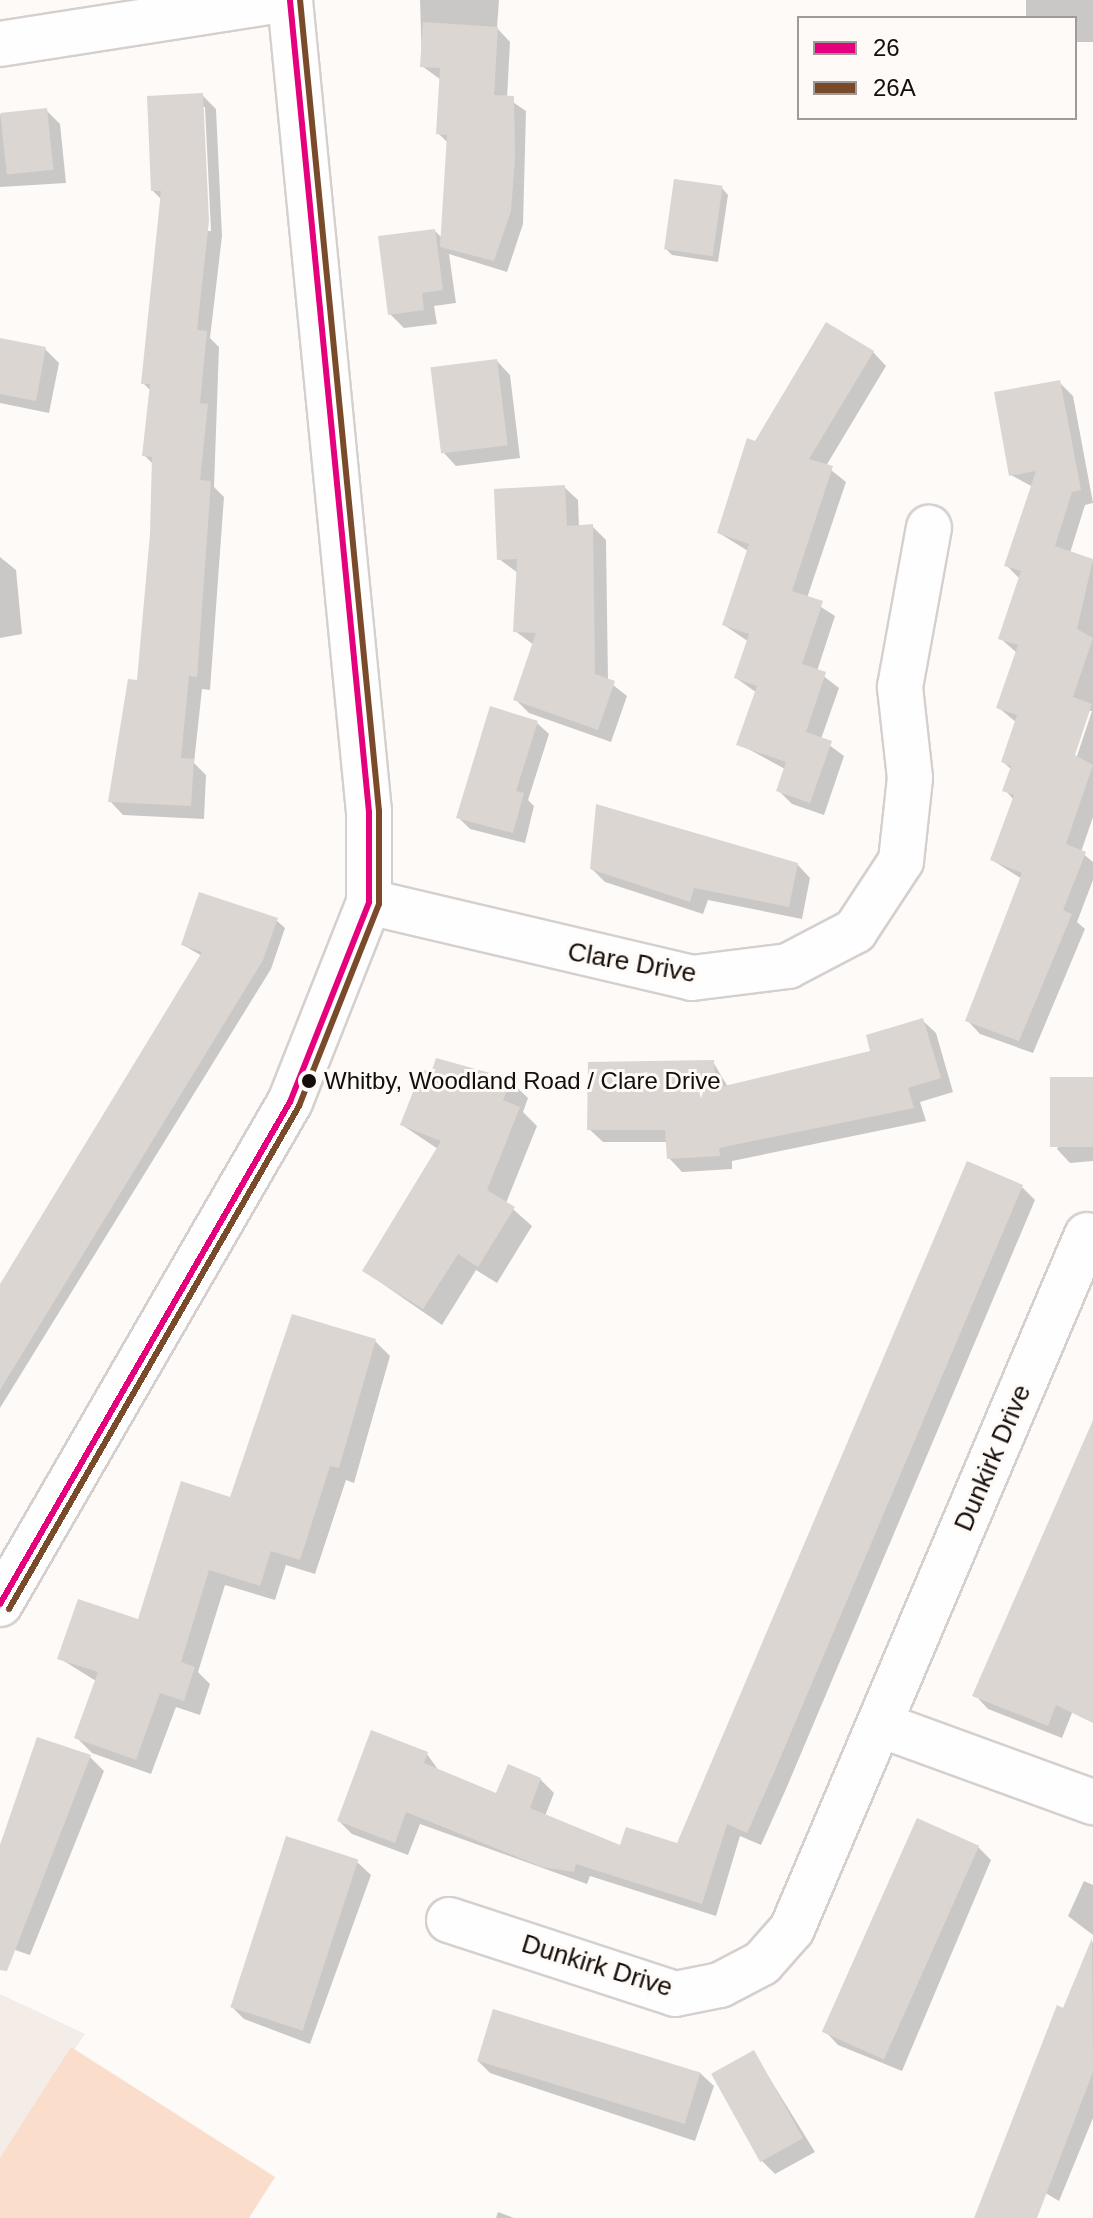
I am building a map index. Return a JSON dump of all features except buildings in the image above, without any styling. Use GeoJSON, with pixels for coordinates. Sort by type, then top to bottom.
{"type":"FeatureCollection","features":[{"type":"Feature","properties":{"kind":"street"},"geometry":{"type":"LineString","coordinates":[[0,44],[282,0]]}},
{"type":"Feature","properties":{"kind":"street"},"geometry":{"type":"LineString","coordinates":[[0,1604],[290,1102],[369,902],[368,798],[290,0]]}},
{"type":"Feature","properties":{"kind":"street","name":"Clare Drive"},"geometry":{"type":"LineString","coordinates":[[369,902],[692,978],[788,966],[855,931],[901,861],[910,778],[900,687],[929,528]]}},
{"type":"Feature","properties":{"kind":"street","name":"Dunkirk Drive"},"geometry":{"type":"LineString","coordinates":[[449,1920],[675,1994],[720,1985],[762,1963],[792,1929],[1087,1235]]}},
{"type":"Feature","properties":{"kind":"street"},"geometry":{"type":"LineString","coordinates":[[881,1725],[1093,1802]]}},
{"type":"Feature","properties":{"kind":"shaded area"},"geometry":{"type":"Polygon","coordinates":[[[0,1994],[85,2034],[0,2158],[0,1994]]]}},
{"type":"Feature","properties":{"kind":"shaded area"},"geometry":{"type":"Polygon","coordinates":[[[71,2047],[275,2177],[249,2218],[0,2218],[0,2158],[71,2047]]]}},
{"type":"Feature","properties":{"kind":"transit line","name":"26"},"geometry":{"type":"LineString","coordinates":[[0,1604],[290,1102],[369,902],[369,812],[290,0]]}},
{"type":"Feature","properties":{"kind":"transit line","name":"26A"},"geometry":{"type":"LineString","coordinates":[[9,1609],[299,1106],[379,904],[379,811],[300,0]]}},
{"type":"Feature","properties":{"kind":"place","name":"Whitby, Woodland Road / Clare Drive"},"geometry":{"type":"Point","coordinates":[309,1081]}}]}
